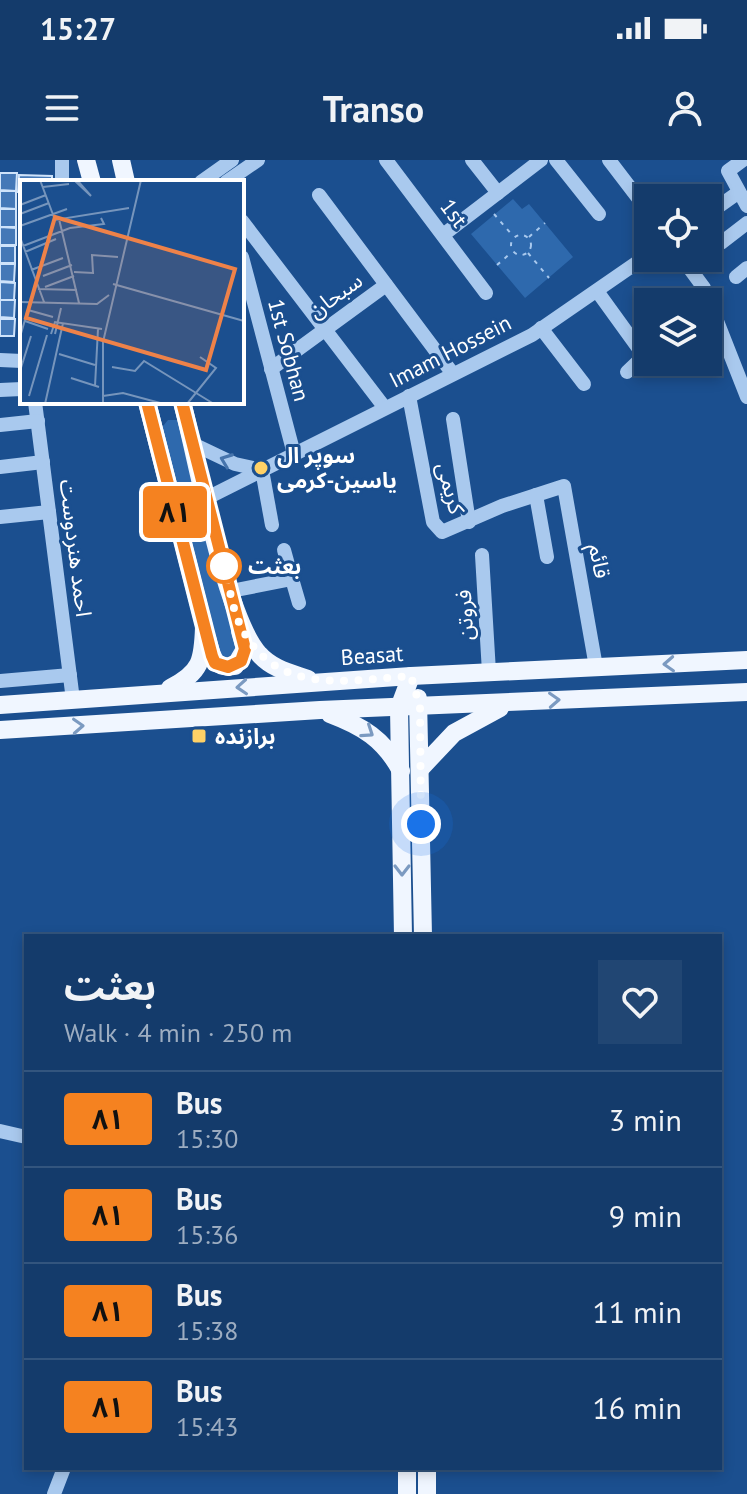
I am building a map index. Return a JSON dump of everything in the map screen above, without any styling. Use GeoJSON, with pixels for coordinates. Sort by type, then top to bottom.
{"type":"FeatureCollection","features":[{"type":"Feature","properties":{"kind":"main road"},"geometry":{"type":"LineString","coordinates":[[86,160],[91,180]]}},
{"type":"Feature","properties":{"kind":"main road"},"geometry":{"type":"LineString","coordinates":[[121,160],[126,180]]}},
{"type":"Feature","properties":{"kind":"main road"},"geometry":{"type":"LineString","coordinates":[[183,406],[245,649],[235,666],[221,667],[215,663],[150,410],[161,412],[183,406]]}},
{"type":"Feature","properties":{"kind":"main road"},"geometry":{"type":"LineString","coordinates":[[238,619],[261,656],[277,669],[318,682]]}},
{"type":"Feature","properties":{"kind":"main road"},"geometry":{"type":"LineString","coordinates":[[159,693],[189,678],[203,658],[204,627]]}},
{"type":"Feature","properties":{"kind":"main road","name":"Beasat"},"geometry":{"type":"LineString","coordinates":[[0,705],[411,676],[747,660]]}},
{"type":"Feature","properties":{"kind":"main road"},"geometry":{"type":"LineString","coordinates":[[411,676],[420,707],[423,934]]}},
{"type":"Feature","properties":{"kind":"main road"},"geometry":{"type":"LineString","coordinates":[[403,934],[399,708],[411,676]]}},
{"type":"Feature","properties":{"kind":"main road"},"geometry":{"type":"LineString","coordinates":[[0,730],[320,710],[747,692]]}},
{"type":"Feature","properties":{"kind":"main road"},"geometry":{"type":"LineString","coordinates":[[421,768],[469,722],[518,702]]}},
{"type":"Feature","properties":{"kind":"main road"},"geometry":{"type":"LineString","coordinates":[[320,710],[359,725],[378,738],[402,772]]}},
{"type":"Feature","properties":{"kind":"main road"},"geometry":{"type":"LineString","coordinates":[[407,1470],[407,1494]]}},
{"type":"Feature","properties":{"kind":"main road"},"geometry":{"type":"LineString","coordinates":[[427,1470],[427,1494]]}},
{"type":"Feature","properties":{"kind":"street"},"geometry":{"type":"LineString","coordinates":[[204,180],[232,160]]}},
{"type":"Feature","properties":{"kind":"street"},"geometry":{"type":"LineString","coordinates":[[229,180],[258,160]]}},
{"type":"Feature","properties":{"kind":"street","name":"1st"},"geometry":{"type":"LineString","coordinates":[[386,160],[486,293]]}},
{"type":"Feature","properties":{"kind":"street"},"geometry":{"type":"LineString","coordinates":[[472,160],[498,193]]}},
{"type":"Feature","properties":{"kind":"street"},"geometry":{"type":"LineString","coordinates":[[443,235],[541,160]]}},
{"type":"Feature","properties":{"kind":"street"},"geometry":{"type":"LineString","coordinates":[[556,160],[599,214]]}},
{"type":"Feature","properties":{"kind":"street"},"geometry":{"type":"LineString","coordinates":[[609,160],[634,193]]}},
{"type":"Feature","properties":{"kind":"street"},"geometry":{"type":"LineString","coordinates":[[743,160],[728,171],[747,206]]}},
{"type":"Feature","properties":{"kind":"street"},"geometry":{"type":"LineString","coordinates":[[722,204],[739,192]]}},
{"type":"Feature","properties":{"kind":"street"},"geometry":{"type":"LineString","coordinates":[[319,195],[453,374]]}},
{"type":"Feature","properties":{"kind":"street"},"geometry":{"type":"LineString","coordinates":[[722,242],[747,223]]}},
{"type":"Feature","properties":{"kind":"street"},"geometry":{"type":"LineString","coordinates":[[244,224],[385,408]]}},
{"type":"Feature","properties":{"kind":"street","name":"1st Sobhan"},"geometry":{"type":"LineString","coordinates":[[244,265],[294,454]]}},
{"type":"Feature","properties":{"kind":"street","name":"Imam Hossein"},"geometry":{"type":"LineString","coordinates":[[207,498],[541,328],[634,265]]}},
{"type":"Feature","properties":{"kind":"street"},"geometry":{"type":"LineString","coordinates":[[692,272],[704,288],[747,397]]}},
{"type":"Feature","properties":{"kind":"street","name":"سبحان"},"geometry":{"type":"LineString","coordinates":[[271,369],[386,285]]}},
{"type":"Feature","properties":{"kind":"street"},"geometry":{"type":"LineString","coordinates":[[597,291],[634,339]]}},
{"type":"Feature","properties":{"kind":"street"},"geometry":{"type":"LineString","coordinates":[[541,328],[584,384]]}},
{"type":"Feature","properties":{"kind":"street"},"geometry":{"type":"LineString","coordinates":[[0,360],[20,361]]}},
{"type":"Feature","properties":{"kind":"street"},"geometry":{"type":"LineString","coordinates":[[627,372],[634,365]]}},
{"type":"Feature","properties":{"kind":"street"},"geometry":{"type":"LineString","coordinates":[[0,390],[20,389]]}},
{"type":"Feature","properties":{"kind":"street","name":"کریمی"},"geometry":{"type":"LineString","coordinates":[[409,396],[433,522],[442,532],[539,494]]}},
{"type":"Feature","properties":{"kind":"street","name":"احمد هنردوست"},"geometry":{"type":"LineString","coordinates":[[35,404],[73,700]]}},
{"type":"Feature","properties":{"kind":"street"},"geometry":{"type":"LineString","coordinates":[[453,419],[469,522]]}},
{"type":"Feature","properties":{"kind":"street"},"geometry":{"type":"LineString","coordinates":[[0,425],[38,421]]}},
{"type":"Feature","properties":{"kind":"street"},"geometry":{"type":"LineString","coordinates":[[193,444],[235,464],[262,470],[272,525]]}},
{"type":"Feature","properties":{"kind":"street"},"geometry":{"type":"LineString","coordinates":[[0,467],[43,462]]}},
{"type":"Feature","properties":{"kind":"street","name":"قائم"},"geometry":{"type":"LineString","coordinates":[[539,494],[564,486],[596,667]]}},
{"type":"Feature","properties":{"kind":"street"},"geometry":{"type":"LineString","coordinates":[[539,494],[547,557]]}},
{"type":"Feature","properties":{"kind":"street"},"geometry":{"type":"LineString","coordinates":[[0,517],[49,512]]}},
{"type":"Feature","properties":{"kind":"street"},"geometry":{"type":"LineString","coordinates":[[284,550],[299,603]]}},
{"type":"Feature","properties":{"kind":"street","name":"فروتن"},"geometry":{"type":"LineString","coordinates":[[482,555],[489,672]]}},
{"type":"Feature","properties":{"kind":"street"},"geometry":{"type":"LineString","coordinates":[[231,591],[292,579]]}},
{"type":"Feature","properties":{"kind":"street"},"geometry":{"type":"LineString","coordinates":[[0,681],[70,675]]}},
{"type":"Feature","properties":{"kind":"street"},"geometry":{"type":"LineString","coordinates":[[0,1131],[24,1137]]}},
{"type":"Feature","properties":{"kind":"street"},"geometry":{"type":"LineString","coordinates":[[54,1494],[63,1470]]}},
{"type":"Feature","properties":{"kind":"path"},"geometry":{"type":"LineString","coordinates":[[494,214],[514,237]]}},
{"type":"Feature","properties":{"kind":"path"},"geometry":{"type":"LineString","coordinates":[[528,238],[545,223]]}},
{"type":"Feature","properties":{"kind":"path"},"geometry":{"type":"LineString","coordinates":[[522,234],[528,238],[531,247],[528,252],[522,255],[513,252],[510,245],[514,237],[522,234]]}},
{"type":"Feature","properties":{"kind":"path"},"geometry":{"type":"LineString","coordinates":[[497,265],[513,252]]}},
{"type":"Feature","properties":{"kind":"path"},"geometry":{"type":"LineString","coordinates":[[528,252],[549,278]]}},
{"type":"Feature","properties":{"kind":"shaded area"},"geometry":{"type":"Polygon","coordinates":[[[513,199],[522,209],[529,204],[573,257],[525,298],[471,234],[513,199]]]}},
{"type":"Feature","properties":{"kind":"shaded area"},"geometry":{"type":"Polygon","coordinates":[[[168,420],[177,420],[181,427],[240,649],[223,660],[217,654],[163,436],[163,426],[168,420]]]}},
{"type":"Feature","properties":{"kind":"building"},"geometry":{"type":"Polygon","coordinates":[[[0,173],[17,173],[16,191],[0,190],[0,173]]]}},
{"type":"Feature","properties":{"kind":"building"},"geometry":{"type":"Polygon","coordinates":[[[19,175],[52,176],[52,180],[20,180],[18,192],[19,175]]]}},
{"type":"Feature","properties":{"kind":"building"},"geometry":{"type":"Polygon","coordinates":[[[0,191],[16,191],[16,209],[0,208],[0,191]]]}},
{"type":"Feature","properties":{"kind":"building"},"geometry":{"type":"Polygon","coordinates":[[[0,209],[16,209],[16,227],[0,227],[0,209]]]}},
{"type":"Feature","properties":{"kind":"building"},"geometry":{"type":"Polygon","coordinates":[[[0,227],[16,228],[16,245],[0,245],[0,227]]]}},
{"type":"Feature","properties":{"kind":"building"},"geometry":{"type":"Polygon","coordinates":[[[0,246],[15,246],[15,263],[0,263],[0,246]]]}},
{"type":"Feature","properties":{"kind":"building"},"geometry":{"type":"Polygon","coordinates":[[[0,264],[15,264],[14,282],[0,281],[0,264]]]}},
{"type":"Feature","properties":{"kind":"building"},"geometry":{"type":"Polygon","coordinates":[[[0,282],[15,283],[14,300],[0,300],[0,282]]]}},
{"type":"Feature","properties":{"kind":"building"},"geometry":{"type":"Polygon","coordinates":[[[0,300],[15,300],[14,318],[0,317],[0,300]]]}},
{"type":"Feature","properties":{"kind":"building"},"geometry":{"type":"Polygon","coordinates":[[[0,319],[15,319],[14,336],[0,336],[0,319]]]}},
{"type":"Feature","properties":{"kind":"bus line","name":"۸۱"},"geometry":{"type":"LineString","coordinates":[[148,404],[212,656],[221,667],[235,666],[241,661],[245,649],[183,404]]}},
{"type":"Feature","properties":{"kind":"place","name":"سوپر ال یاسین-کرمی"},"geometry":{"type":"Point","coordinates":[261,468]}},
{"type":"Feature","properties":{"kind":"place","name":"بعثت"},"geometry":{"type":"Point","coordinates":[224,566]}},
{"type":"Feature","properties":{"kind":"place","name":"برازنده"},"geometry":{"type":"Point","coordinates":[199,736]}},
{"type":"Feature","properties":{"kind":"route"},"geometry":{"type":"LineString","coordinates":[[224,566],[238,619],[252,645],[277,669],[318,682],[411,676],[420,707],[421,824]]}}]}
